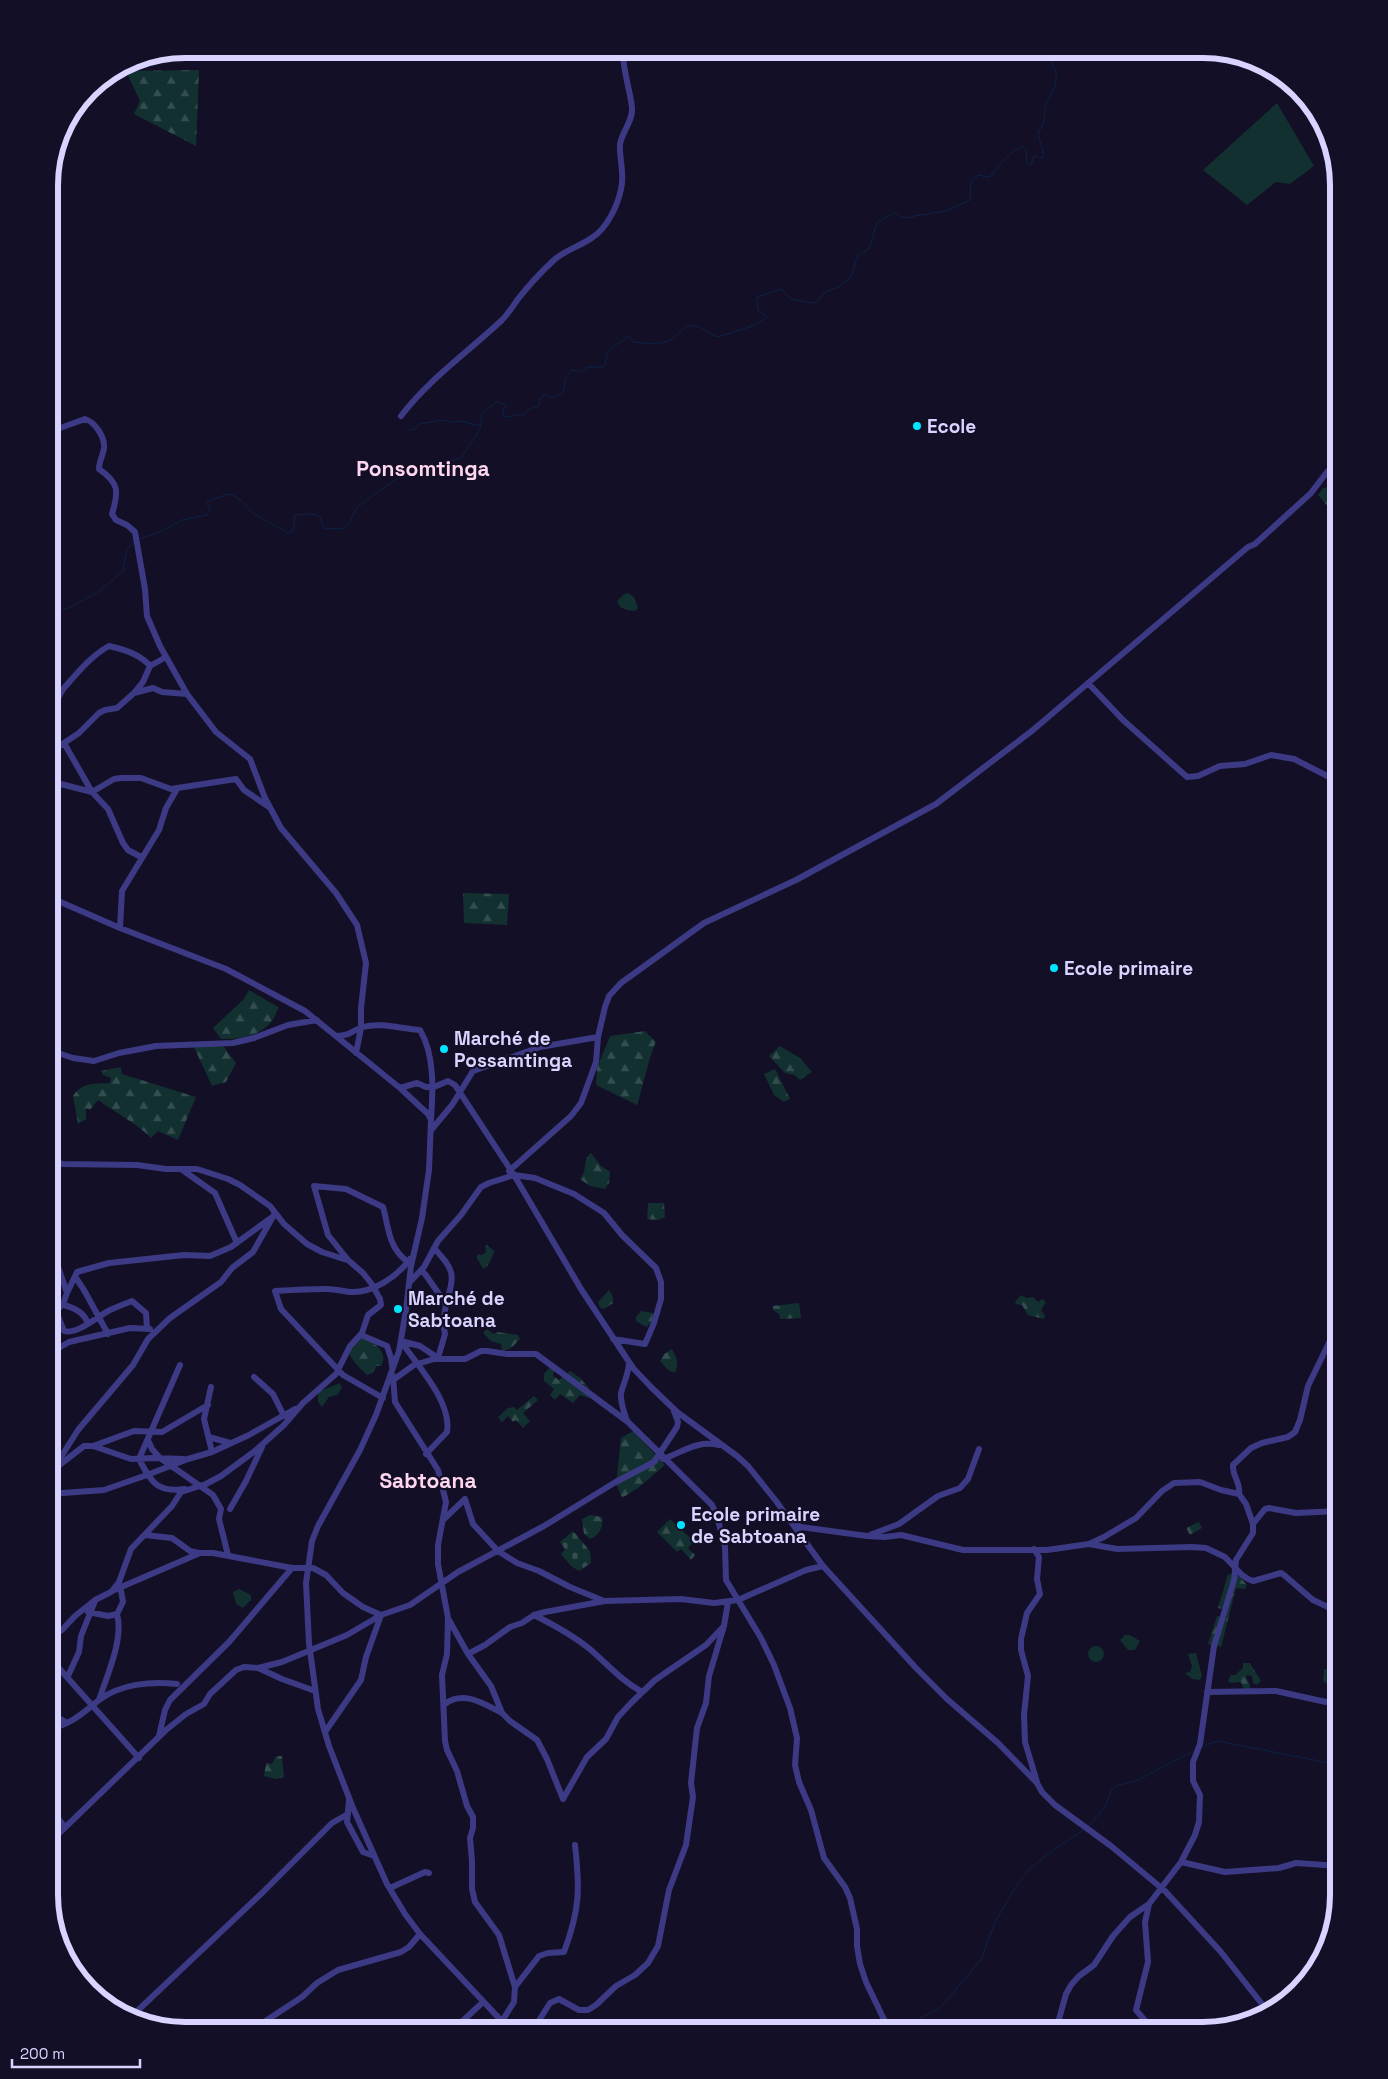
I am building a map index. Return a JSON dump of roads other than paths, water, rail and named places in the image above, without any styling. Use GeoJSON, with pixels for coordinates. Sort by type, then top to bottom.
{"type":"FeatureCollection","features":[{"type":"Feature","properties":{"kind":"street"},"geometry":{"type":"LineString","coordinates":[[400,416],[415,398],[449,368],[459,356],[504,319],[537,276],[556,258],[594,237],[614,210],[622,184],[620,142],[632,112],[623,58]]}},
{"type":"Feature","properties":{"kind":"street"},"geometry":{"type":"LineString","coordinates":[[58,428],[85,418],[95,425],[103,441],[104,449],[99,469],[114,480],[116,491],[115,506],[112,514],[116,520],[128,524],[135,532],[145,589],[147,616],[160,646],[187,694],[216,732],[250,759],[269,807],[281,828],[336,893],[357,925],[366,963],[361,1008],[361,1028],[356,1053]]}},
{"type":"Feature","properties":{"kind":"street"},"geometry":{"type":"LineString","coordinates":[[408,1283],[421,1270],[434,1248],[481,1187],[511,1173],[571,1116],[581,1103],[596,1062],[598,1037],[609,996],[626,979],[657,959],[704,924],[796,880],[936,804],[1033,730],[1248,547],[1255,544],[1286,518],[1312,493],[1330,469]]}},
{"type":"Feature","properties":{"kind":"street"},"geometry":{"type":"LineString","coordinates":[[58,699],[63,690],[77,676],[87,662],[110,646],[146,661],[150,666]]}},
{"type":"Feature","properties":{"kind":"street"},"geometry":{"type":"LineString","coordinates":[[58,747],[105,710],[117,708],[143,682],[150,666],[166,657]]}},
{"type":"Feature","properties":{"kind":"street"},"geometry":{"type":"LineString","coordinates":[[1088,683],[1123,720],[1187,778],[1198,776],[1220,766],[1245,764],[1271,755],[1294,759],[1330,777]]}},
{"type":"Feature","properties":{"kind":"street"},"geometry":{"type":"LineString","coordinates":[[134,693],[153,688],[162,692],[187,694]]}},
{"type":"Feature","properties":{"kind":"street"},"geometry":{"type":"LineString","coordinates":[[64,743],[92,792],[108,809],[126,847],[142,856]]}},
{"type":"Feature","properties":{"kind":"street"},"geometry":{"type":"LineString","coordinates":[[58,783],[92,792],[114,779],[126,777],[141,778],[168,789],[236,779],[244,790],[269,807]]}},
{"type":"Feature","properties":{"kind":"street"},"geometry":{"type":"LineString","coordinates":[[120,928],[122,891],[158,830],[166,808],[177,789]]}},
{"type":"Feature","properties":{"kind":"street"},"geometry":{"type":"LineString","coordinates":[[58,901],[120,928],[226,969],[282,998],[317,1020],[400,1088],[428,1114],[431,1120]]}},
{"type":"Feature","properties":{"kind":"street"},"geometry":{"type":"LineString","coordinates":[[58,1053],[73,1058],[94,1061],[120,1053],[156,1046],[233,1043],[254,1038],[288,1025],[317,1020]]}},
{"type":"Feature","properties":{"kind":"street"},"geometry":{"type":"LineString","coordinates":[[336,1036],[348,1036],[361,1028],[390,1026],[420,1030],[431,1067],[434,1087],[432,1129],[423,1210],[408,1283],[406,1310],[393,1376],[360,1450],[318,1526],[312,1541],[307,1568],[307,1615],[315,1691],[325,1732],[349,1798],[390,1888],[405,1914],[420,1934],[501,2021]]}},
{"type":"Feature","properties":{"kind":"street"},"geometry":{"type":"LineString","coordinates":[[432,1129],[460,1092],[473,1071],[553,1043],[598,1037]]}},
{"type":"Feature","properties":{"kind":"street"},"geometry":{"type":"LineString","coordinates":[[400,1088],[416,1083],[426,1087],[434,1087],[450,1082],[460,1092],[511,1173],[554,1247],[629,1362],[672,1407],[748,1466],[792,1522],[823,1566],[916,1668],[947,1699],[998,1743],[1037,1783]]}},
{"type":"Feature","properties":{"kind":"street"},"geometry":{"type":"LineString","coordinates":[[58,1163],[137,1165],[155,1169],[197,1169],[240,1184],[270,1206],[293,1233],[307,1244],[322,1252],[348,1260]]}},
{"type":"Feature","properties":{"kind":"street"},"geometry":{"type":"LineString","coordinates":[[180,1168],[205,1184],[215,1193],[237,1243]]}},
{"type":"Feature","properties":{"kind":"street"},"geometry":{"type":"LineString","coordinates":[[511,1173],[535,1178],[580,1198],[604,1213],[625,1238],[656,1268],[661,1282],[661,1299],[645,1344],[613,1338]]}},
{"type":"Feature","properties":{"kind":"street"},"geometry":{"type":"LineString","coordinates":[[58,1493],[104,1490],[212,1452],[284,1416],[336,1374],[350,1346],[361,1334],[368,1316],[382,1303],[364,1273],[348,1260],[328,1235],[314,1186],[346,1189],[382,1207],[386,1228],[395,1250],[408,1262]]}},
{"type":"Feature","properties":{"kind":"street"},"geometry":{"type":"LineString","coordinates":[[58,1309],[76,1278],[77,1272],[109,1263],[184,1255],[210,1256],[220,1253],[237,1243],[275,1213]]}},
{"type":"Feature","properties":{"kind":"street"},"geometry":{"type":"LineString","coordinates":[[58,1461],[87,1418],[104,1401],[130,1369],[148,1338],[199,1296],[221,1282],[232,1268],[253,1252],[275,1213]]}},
{"type":"Feature","properties":{"kind":"street"},"geometry":{"type":"LineString","coordinates":[[434,1248],[452,1274],[452,1285],[443,1323],[445,1334],[438,1358]]}},
{"type":"Feature","properties":{"kind":"street"},"geometry":{"type":"LineString","coordinates":[[383,1398],[348,1378],[340,1368],[311,1342],[281,1309],[275,1291],[326,1289],[354,1292],[374,1287],[390,1278],[414,1254]]}},
{"type":"Feature","properties":{"kind":"street"},"geometry":{"type":"LineString","coordinates":[[58,1266],[67,1293]]}},
{"type":"Feature","properties":{"kind":"street"},"geometry":{"type":"LineString","coordinates":[[421,1270],[446,1304]]}},
{"type":"Feature","properties":{"kind":"street"},"geometry":{"type":"LineString","coordinates":[[76,1278],[108,1334]]}},
{"type":"Feature","properties":{"kind":"street"},"geometry":{"type":"LineString","coordinates":[[58,1321],[64,1331],[68,1332],[88,1324],[99,1316],[132,1301],[146,1313],[147,1329]]}},
{"type":"Feature","properties":{"kind":"street"},"geometry":{"type":"LineString","coordinates":[[58,1303],[82,1314],[88,1324]]}},
{"type":"Feature","properties":{"kind":"street"},"geometry":{"type":"LineString","coordinates":[[58,1348],[68,1342],[130,1328],[159,1328]]}},
{"type":"Feature","properties":{"kind":"street"},"geometry":{"type":"LineString","coordinates":[[361,1334],[387,1346],[391,1358],[393,1395],[398,1410],[438,1470],[446,1502],[438,1545],[438,1564],[448,1618],[447,1654],[442,1675],[447,1750],[457,1771],[467,1806],[474,1817],[470,1838],[475,1902],[499,1936],[515,1987],[514,2002],[502,2021]]}},
{"type":"Feature","properties":{"kind":"street"},"geometry":{"type":"LineString","coordinates":[[401,1341],[420,1346],[438,1358]]}},
{"type":"Feature","properties":{"kind":"street"},"geometry":{"type":"LineString","coordinates":[[401,1341],[444,1404],[447,1412],[448,1430],[426,1454]]}},
{"type":"Feature","properties":{"kind":"street"},"geometry":{"type":"LineString","coordinates":[[1239,1494],[1240,1488],[1233,1466],[1251,1448],[1262,1443],[1288,1437],[1295,1432],[1300,1420],[1308,1386],[1330,1341]]}},
{"type":"Feature","properties":{"kind":"street"},"geometry":{"type":"LineString","coordinates":[[393,1376],[416,1363],[438,1358],[466,1358],[487,1351],[508,1354],[536,1354],[628,1422],[712,1505],[716,1511],[725,1546],[726,1580],[774,1665],[790,1708],[797,1738],[795,1765],[799,1782],[811,1810],[824,1858],[845,1887],[850,1898],[857,1929],[860,1964],[866,1982],[885,2022]]}},
{"type":"Feature","properties":{"kind":"street"},"geometry":{"type":"LineString","coordinates":[[628,1422],[621,1402],[621,1394],[629,1362]]}},
{"type":"Feature","properties":{"kind":"street"},"geometry":{"type":"LineString","coordinates":[[180,1365],[139,1459],[147,1475],[156,1485],[168,1490],[199,1486],[221,1476],[263,1444],[291,1418],[302,1403]]}},
{"type":"Feature","properties":{"kind":"street"},"geometry":{"type":"LineString","coordinates":[[254,1377],[273,1394],[284,1416]]}},
{"type":"Feature","properties":{"kind":"street"},"geometry":{"type":"LineString","coordinates":[[211,1388],[204,1419],[212,1452]]}},
{"type":"Feature","properties":{"kind":"street"},"geometry":{"type":"LineString","coordinates":[[94,1446],[122,1433],[134,1431],[162,1432],[208,1405]]}},
{"type":"Feature","properties":{"kind":"street"},"geometry":{"type":"LineString","coordinates":[[663,1456],[677,1427],[672,1407]]}},
{"type":"Feature","properties":{"kind":"street"},"geometry":{"type":"LineString","coordinates":[[209,1437],[230,1443]]}},
{"type":"Feature","properties":{"kind":"street"},"geometry":{"type":"LineString","coordinates":[[148,1438],[152,1449],[160,1458],[213,1495],[221,1509],[219,1519],[228,1555]]}},
{"type":"Feature","properties":{"kind":"street"},"geometry":{"type":"LineString","coordinates":[[72,1441],[84,1446],[94,1446],[127,1458],[188,1459]]}},
{"type":"Feature","properties":{"kind":"street"},"geometry":{"type":"LineString","coordinates":[[230,1509],[251,1473],[263,1444]]}},
{"type":"Feature","properties":{"kind":"street"},"geometry":{"type":"LineString","coordinates":[[58,1834],[159,1738],[186,1714],[204,1704],[210,1694],[236,1670],[244,1667],[258,1668],[282,1662],[347,1635],[382,1615],[410,1604],[464,1568],[577,1507],[614,1483],[663,1456],[679,1454],[699,1444],[722,1445]]}},
{"type":"Feature","properties":{"kind":"street"},"geometry":{"type":"LineString","coordinates":[[58,1466],[84,1446]]}},
{"type":"Feature","properties":{"kind":"street"},"geometry":{"type":"LineString","coordinates":[[867,1536],[899,1524],[938,1496],[960,1488],[968,1479],[979,1449]]}},
{"type":"Feature","properties":{"kind":"street"},"geometry":{"type":"LineString","coordinates":[[1058,2022],[1066,1994],[1071,1985],[1079,1976],[1094,1965],[1113,1936],[1130,1916],[1149,1904],[1181,1862],[1196,1836],[1199,1822],[1200,1796],[1193,1781],[1193,1769],[1200,1744],[1215,1640],[1234,1580],[1238,1556],[1251,1537],[1253,1524],[1246,1504],[1239,1494],[1200,1482],[1174,1482],[1162,1491],[1136,1518],[1089,1544]]}},
{"type":"Feature","properties":{"kind":"street"},"geometry":{"type":"LineString","coordinates":[[99,1700],[117,1644],[119,1623],[117,1614],[123,1602],[120,1585],[129,1552],[172,1506],[179,1494],[191,1488]]}},
{"type":"Feature","properties":{"kind":"street"},"geometry":{"type":"LineString","coordinates":[[444,1519],[465,1499],[473,1524],[498,1550],[517,1563],[540,1570],[570,1587],[605,1601]]}},
{"type":"Feature","properties":{"kind":"street"},"geometry":{"type":"LineString","coordinates":[[1253,1524],[1265,1509],[1269,1508],[1296,1513],[1330,1511]]}},
{"type":"Feature","properties":{"kind":"street"},"geometry":{"type":"LineString","coordinates":[[792,1522],[801,1527],[867,1536],[885,1537],[901,1535],[969,1551],[1047,1550],[1089,1544],[1117,1549],[1192,1546],[1206,1548],[1225,1557],[1245,1578],[1253,1580],[1281,1573],[1313,1600],[1328,1607],[1330,1610]]}},
{"type":"Feature","properties":{"kind":"street"},"geometry":{"type":"LineString","coordinates":[[145,1535],[172,1538],[190,1551],[200,1553],[228,1555],[292,1568],[313,1568],[326,1575],[362,1607],[382,1615]]}},
{"type":"Feature","properties":{"kind":"street"},"geometry":{"type":"LineString","coordinates":[[1034,1549],[1039,1557],[1037,1579],[1040,1594],[1027,1613],[1021,1639],[1028,1676],[1024,1715],[1025,1742],[1037,1783],[1042,1792],[1063,1812],[1111,1846],[1176,1901],[1221,1952],[1263,2006]]}},
{"type":"Feature","properties":{"kind":"street"},"geometry":{"type":"LineString","coordinates":[[58,1632],[95,1600],[120,1585],[200,1553]]}},
{"type":"Feature","properties":{"kind":"street"},"geometry":{"type":"LineString","coordinates":[[468,1654],[485,1645],[510,1627],[522,1623],[534,1615],[605,1601],[681,1599],[728,1602],[738,1600],[806,1570],[823,1566]]}},
{"type":"Feature","properties":{"kind":"street"},"geometry":{"type":"LineString","coordinates":[[159,1738],[165,1710],[170,1700],[228,1642],[292,1568]]}},
{"type":"Feature","properties":{"kind":"street"},"geometry":{"type":"LineString","coordinates":[[68,1676],[79,1652],[81,1636],[95,1600]]}},
{"type":"Feature","properties":{"kind":"street"},"geometry":{"type":"LineString","coordinates":[[538,2021],[550,2003],[559,1999],[579,2010],[588,2010],[596,2005],[616,1986],[635,1975],[648,1963],[658,1946],[669,1890],[686,1844],[693,1797],[691,1783],[697,1728],[706,1703],[709,1676],[724,1626],[728,1602]]}},
{"type":"Feature","properties":{"kind":"street"},"geometry":{"type":"LineString","coordinates":[[81,1612],[108,1616],[117,1614]]}},
{"type":"Feature","properties":{"kind":"street"},"geometry":{"type":"LineString","coordinates":[[325,1732],[361,1680],[366,1658],[382,1615]]}},
{"type":"Feature","properties":{"kind":"street"},"geometry":{"type":"LineString","coordinates":[[534,1615],[557,1627],[589,1649],[630,1686],[642,1692]]}},
{"type":"Feature","properties":{"kind":"street"},"geometry":{"type":"LineString","coordinates":[[448,1618],[468,1654],[491,1686],[502,1713]]}},
{"type":"Feature","properties":{"kind":"street"},"geometry":{"type":"LineString","coordinates":[[445,1704],[456,1698],[470,1698],[502,1713],[537,1740],[547,1758],[562,1799],[587,1757],[606,1739],[618,1717],[655,1680],[706,1645],[724,1626]]}},
{"type":"Feature","properties":{"kind":"street"},"geometry":{"type":"LineString","coordinates":[[58,1666],[139,1758]]}},
{"type":"Feature","properties":{"kind":"street"},"geometry":{"type":"LineString","coordinates":[[258,1668],[315,1691]]}},
{"type":"Feature","properties":{"kind":"street"},"geometry":{"type":"LineString","coordinates":[[58,1727],[111,1693],[145,1683],[177,1684]]}},
{"type":"Feature","properties":{"kind":"street"},"geometry":{"type":"LineString","coordinates":[[1207,1692],[1276,1691],[1326,1702],[1330,1701]]}},
{"type":"Feature","properties":{"kind":"street"},"geometry":{"type":"LineString","coordinates":[[58,1718],[67,1723]]}},
{"type":"Feature","properties":{"kind":"street"},"geometry":{"type":"LineString","coordinates":[[349,1798],[347,1822],[363,1852],[374,1856]]}},
{"type":"Feature","properties":{"kind":"street"},"geometry":{"type":"LineString","coordinates":[[136,2012],[262,1892],[332,1822],[348,1814]]}},
{"type":"Feature","properties":{"kind":"street"},"geometry":{"type":"LineString","coordinates":[[58,1819],[65,1827]]}},
{"type":"Feature","properties":{"kind":"street"},"geometry":{"type":"LineString","coordinates":[[515,1987],[539,1956],[548,1953],[564,1952],[572,1931],[579,1898],[575,1845]]}},
{"type":"Feature","properties":{"kind":"street"},"geometry":{"type":"LineString","coordinates":[[1181,1862],[1225,1872],[1279,1868],[1296,1863],[1330,1865]]}},
{"type":"Feature","properties":{"kind":"street"},"geometry":{"type":"LineString","coordinates":[[390,1888],[425,1872],[429,1873]]}},
{"type":"Feature","properties":{"kind":"street"},"geometry":{"type":"LineString","coordinates":[[1146,2022],[1136,2010],[1148,1962],[1145,1922],[1149,1904]]}},
{"type":"Feature","properties":{"kind":"street"},"geometry":{"type":"LineString","coordinates":[[266,2021],[302,1997],[325,1977],[338,1970],[401,1952],[409,1947],[420,1934]]}},
{"type":"Feature","properties":{"kind":"street"},"geometry":{"type":"LineString","coordinates":[[462,2021],[483,2002]]}},
{"type":"Feature","properties":{"kind":"waterway"},"geometry":{"type":"LineString","coordinates":[[139,539],[160,532],[182,520],[207,515],[210,509],[206,502],[228,494],[235,496],[251,512],[288,533],[293,531],[295,515],[310,514],[319,516],[324,528],[344,528],[360,505],[396,479],[414,474],[425,474],[461,458],[480,429],[482,414],[496,402],[507,405],[503,410],[503,416],[524,415],[528,410],[540,405],[539,402],[542,396],[546,394],[552,398],[563,393],[566,377],[572,370],[582,371],[587,367],[604,367],[609,352],[614,346],[629,336],[633,342],[661,343],[672,339],[686,327],[694,326],[718,337],[763,320],[767,316],[758,311],[757,297],[781,289],[791,299],[812,303],[817,301],[827,291],[839,287],[851,277],[858,255],[869,249],[877,222],[895,213],[909,218],[946,211],[970,200],[971,181],[979,175],[988,177],[992,175],[1006,158],[1014,151],[1024,147],[1026,149],[1027,163],[1031,165],[1034,156],[1043,158],[1039,132],[1044,122],[1045,107],[1056,81],[1055,71],[1049,58]]}},
{"type":"Feature","properties":{"kind":"waterway"},"geometry":{"type":"LineString","coordinates":[[409,430],[415,429],[420,424],[442,420],[451,422],[462,421],[481,425]]}},
{"type":"Feature","properties":{"kind":"waterway"},"geometry":{"type":"LineString","coordinates":[[58,607],[67,609],[98,592],[123,571],[127,549],[135,540]]}},
{"type":"Feature","properties":{"kind":"waterway"},"geometry":{"type":"LineString","coordinates":[[1201,1747],[1218,1741],[1330,1763]]}},
{"type":"Feature","properties":{"kind":"waterway"},"geometry":{"type":"LineString","coordinates":[[1088,1827],[1105,1807],[1111,1791],[1116,1786],[1138,1780],[1193,1751]]}},
{"type":"Feature","properties":{"kind":"waterway"},"geometry":{"type":"LineString","coordinates":[[916,2022],[940,2008],[981,1960],[995,1922],[1015,1888],[1030,1868],[1085,1829]]}},
{"type":"Feature","properties":{"kind":"place","name":"Ecole"},"geometry":{"type":"Point","coordinates":[917,426]}},
{"type":"Feature","properties":{"kind":"place","name":"Ecole primaire"},"geometry":{"type":"Point","coordinates":[1054,968]}},
{"type":"Feature","properties":{"kind":"place","name":"Marché de Possamtinga"},"geometry":{"type":"Point","coordinates":[444,1049]}},
{"type":"Feature","properties":{"kind":"place","name":"Marché de Sabtoana"},"geometry":{"type":"Point","coordinates":[398,1309]}},
{"type":"Feature","properties":{"kind":"place","name":"Ecole primaire de Sabtoana"},"geometry":{"type":"Point","coordinates":[681,1525]}},
{"type":"Feature","properties":{"kind":"district","name":"Ponsomtinga"},"geometry":{"type":"Point","coordinates":[423,468]}},
{"type":"Feature","properties":{"kind":"district","name":"Sabtoana"},"geometry":{"type":"Point","coordinates":[428,1480]}}]}
